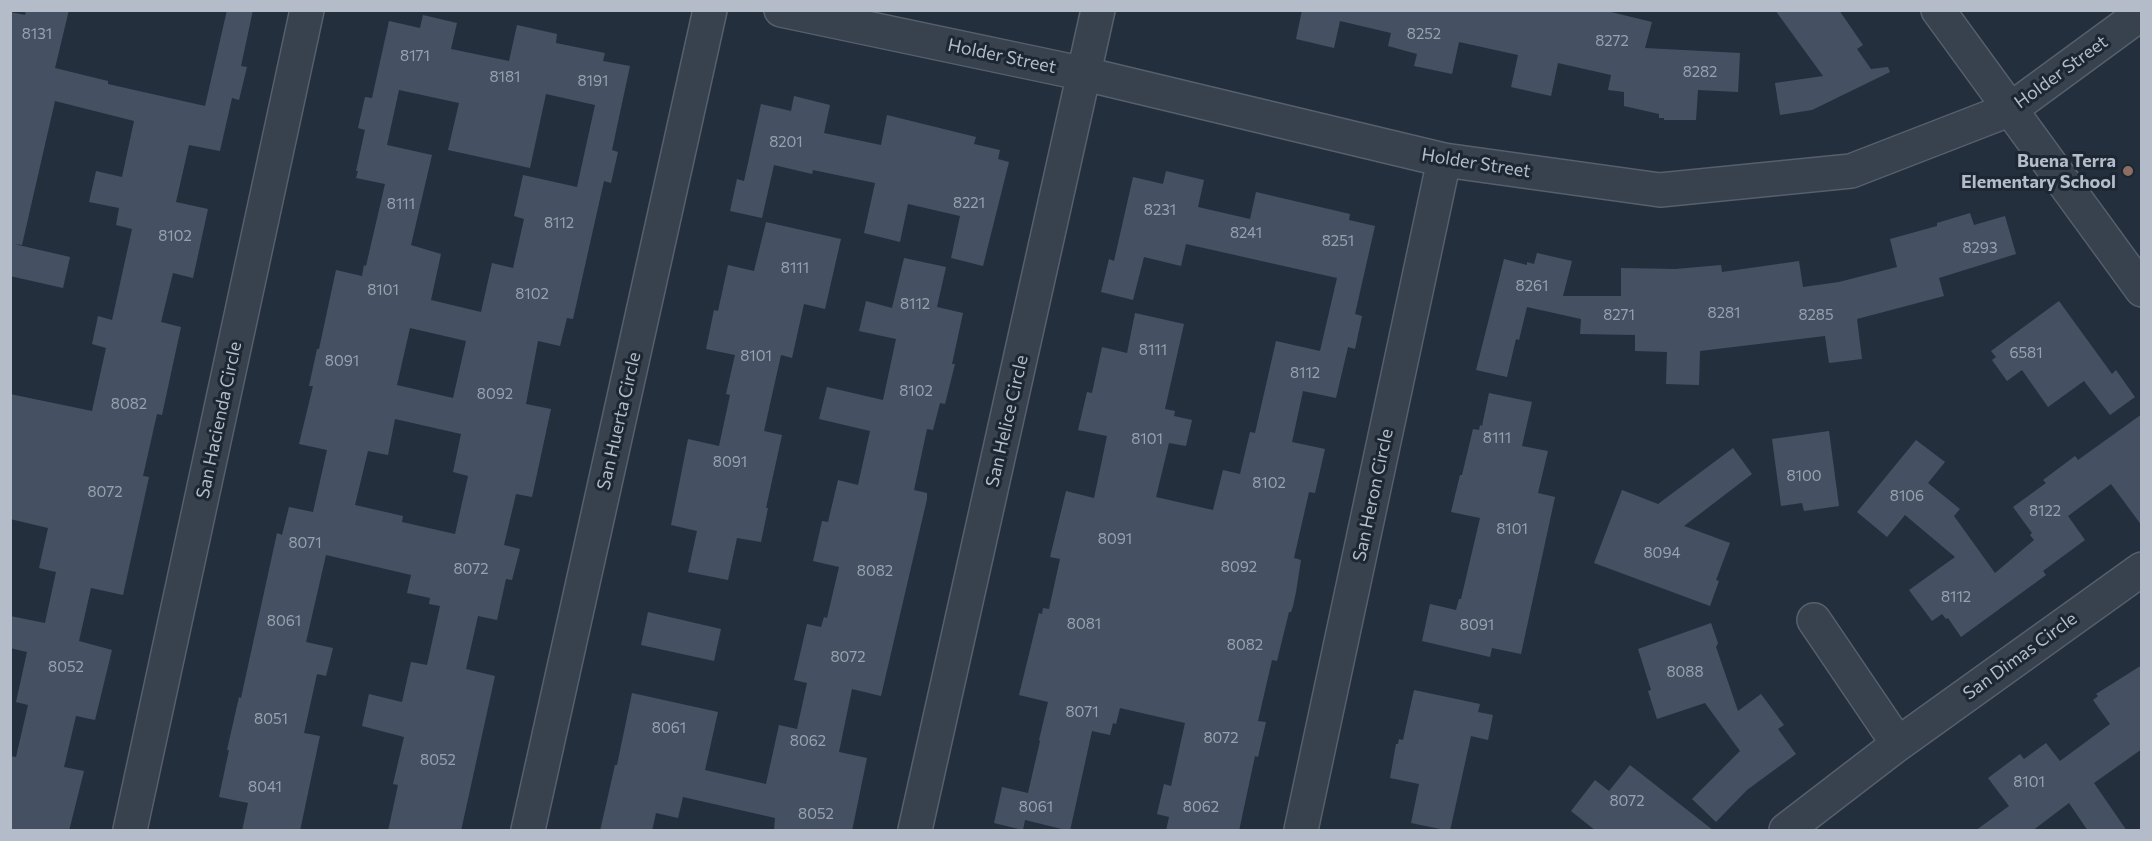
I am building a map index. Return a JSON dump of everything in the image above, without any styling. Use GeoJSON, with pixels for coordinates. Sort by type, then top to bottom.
{"type":"FeatureCollection","features":[{"type":"Feature","properties":{"kind":"street","name":"San Hacienda Circle"},"geometry":{"type":"LineString","coordinates":[[130,831],[307,10]]}},
{"type":"Feature","properties":{"kind":"street","name":"San Huerta Circle"},"geometry":{"type":"LineString","coordinates":[[528,831],[710,10]]}},
{"type":"Feature","properties":{"kind":"street","name":"Holder Street"},"geometry":{"type":"LineString","coordinates":[[781,10],[1085,74],[1444,160],[1660,190],[1851,171],[2010,109],[2142,13]]}},
{"type":"Feature","properties":{"kind":"street","name":"San Helice Circle"},"geometry":{"type":"LineString","coordinates":[[915,831],[1098,10]]}},
{"type":"Feature","properties":{"kind":"street"},"geometry":{"type":"LineString","coordinates":[[1938,10],[2142,290]]}},
{"type":"Feature","properties":{"kind":"street","name":"San Heron Circle"},"geometry":{"type":"LineString","coordinates":[[1301,831],[1444,160]]}},
{"type":"Feature","properties":{"kind":"street","name":"San Dimas Circle"},"geometry":{"type":"LineString","coordinates":[[1786,831],[1898,744],[2142,569]]}},
{"type":"Feature","properties":{"kind":"street"},"geometry":{"type":"LineString","coordinates":[[1814,620],[1898,744]]}},
{"type":"Feature","properties":{"kind":"building"},"geometry":{"type":"Polygon","coordinates":[[[26,10],[69,10],[55,68],[108,81],[108,84],[205,106],[227,10],[253,10],[241,66],[247,67],[239,100],[232,98],[220,151],[189,145],[176,202],[208,209],[193,278],[173,273],[161,322],[181,327],[162,415],[157,414],[143,476],[149,477],[123,595],[91,588],[79,641],[112,650],[95,720],[76,716],[64,767],[84,771],[69,831],[10,831],[10,756],[16,757],[28,705],[16,702],[27,652],[10,648],[10,616],[45,623],[56,572],[39,568],[48,528],[10,519],[10,394],[92,411],[106,348],[92,344],[98,316],[112,320],[132,229],[116,225],[119,208],[89,202],[96,171],[122,177],[134,121],[55,101],[22,245],[14,244],[70,257],[63,288],[10,276],[10,12],[25,15],[26,10]]]}},
{"type":"Feature","properties":{"kind":"building"},"geometry":{"type":"Polygon","coordinates":[[[1302,10],[1603,10],[1652,22],[1645,48],[1740,53],[1738,92],[1698,90],[1696,120],[1664,120],[1664,118],[1659,118],[1659,114],[1624,106],[1624,92],[1608,90],[1611,75],[1558,63],[1551,96],[1511,87],[1518,55],[1459,42],[1452,74],[1414,66],[1417,54],[1388,46],[1391,33],[1340,21],[1334,48],[1296,39],[1302,10]]]}},
{"type":"Feature","properties":{"kind":"building"},"geometry":{"type":"Polygon","coordinates":[[[1775,10],[1839,10],[1863,45],[1857,49],[1871,69],[1888,67],[1890,72],[1812,110],[1780,115],[1775,83],[1823,76],[1775,10]]]}},
{"type":"Feature","properties":{"kind":"building"},"geometry":{"type":"Polygon","coordinates":[[[423,15],[457,23],[451,49],[509,61],[517,25],[557,34],[556,43],[605,53],[603,61],[630,66],[612,150],[618,152],[611,183],[604,181],[573,319],[567,318],[560,346],[538,341],[526,404],[551,409],[532,497],[516,494],[504,545],[520,549],[512,580],[506,579],[497,620],[478,616],[466,669],[495,676],[461,831],[388,831],[398,785],[393,784],[404,737],[362,726],[369,694],[402,702],[411,662],[427,665],[440,606],[429,604],[430,598],[407,593],[411,575],[326,555],[306,642],[333,648],[326,676],[317,674],[304,733],[320,736],[300,831],[242,831],[248,803],[219,797],[229,750],[227,750],[239,697],[241,698],[277,533],[282,535],[289,507],[313,512],[327,450],[299,444],[313,386],[309,386],[336,270],[362,276],[385,184],[356,178],[365,130],[358,128],[365,97],[372,98],[389,21],[420,28],[423,15]],[[399,90],[387,145],[432,155],[411,245],[441,254],[431,300],[481,312],[492,263],[513,268],[524,219],[514,216],[523,175],[577,187],[595,105],[546,94],[530,168],[448,150],[459,103],[399,90]],[[410,328],[397,385],[453,398],[466,341],[410,328]],[[395,419],[388,455],[368,451],[355,505],[403,516],[402,522],[455,534],[468,476],[453,472],[461,434],[395,419]]]}},
{"type":"Feature","properties":{"kind":"building"},"geometry":{"type":"Polygon","coordinates":[[[794,96],[830,105],[824,133],[881,145],[887,115],[976,137],[974,144],[1000,150],[998,159],[1009,162],[983,266],[951,258],[960,216],[908,204],[900,242],[864,233],[875,183],[813,170],[812,174],[774,165],[762,218],[730,211],[737,179],[744,181],[761,104],[791,111],[794,96]]]}},
{"type":"Feature","properties":{"kind":"building"},"geometry":{"type":"Polygon","coordinates":[[[1166,171],[1204,180],[1198,207],[1250,219],[1256,192],[1350,214],[1349,220],[1375,226],[1355,314],[1362,316],[1355,349],[1348,347],[1336,398],[1303,391],[1292,442],[1325,449],[1315,493],[1309,492],[1294,558],[1301,560],[1296,592],[1277,661],[1272,660],[1258,721],[1266,722],[1258,757],[1255,756],[1239,831],[1166,831],[1169,817],[1157,814],[1164,784],[1171,786],[1185,723],[1120,708],[1116,724],[1113,723],[1110,735],[1092,731],[1070,831],[1025,820],[1023,830],[994,823],[1002,787],[1028,793],[1040,741],[1048,702],[1019,695],[1039,613],[1042,614],[1043,608],[1049,609],[1060,559],[1050,557],[1066,491],[1094,498],[1107,436],[1078,430],[1087,392],[1092,393],[1102,347],[1127,353],[1135,313],[1184,324],[1165,409],[1175,411],[1174,416],[1192,420],[1186,446],[1169,443],[1156,497],[1213,510],[1223,470],[1240,474],[1250,432],[1255,433],[1276,341],[1320,351],[1337,278],[1186,244],[1181,266],[1144,257],[1133,300],[1101,292],[1109,259],[1114,261],[1133,177],[1163,184],[1166,171]]]}},
{"type":"Feature","properties":{"kind":"building"},"geometry":{"type":"Polygon","coordinates":[[[1970,213],[1974,225],[2005,216],[2016,254],[1939,278],[1944,296],[1857,319],[1862,359],[1829,363],[1825,336],[1700,351],[1699,385],[1666,384],[1667,352],[1635,351],[1635,335],[1580,334],[1581,319],[1527,307],[1507,377],[1476,370],[1504,259],[1527,265],[1527,262],[1534,264],[1537,253],[1572,261],[1563,296],[1621,296],[1621,268],[1675,269],[1721,265],[1722,272],[1799,261],[1803,287],[1839,282],[1897,267],[1890,239],[1937,226],[1937,223],[1970,213]]]}},
{"type":"Feature","properties":{"kind":"building"},"geometry":{"type":"Polygon","coordinates":[[[766,222],[841,239],[825,309],[804,304],[792,358],[781,355],[764,431],[782,435],[761,542],[737,538],[728,580],[688,572],[697,531],[671,525],[688,439],[719,446],[730,395],[726,394],[735,355],[706,349],[714,310],[718,311],[728,265],[754,271],[766,222]]]}},
{"type":"Feature","properties":{"kind":"building"},"geometry":{"type":"Polygon","coordinates":[[[904,258],[946,267],[937,307],[963,313],[952,364],[955,364],[945,404],[940,403],[933,430],[927,429],[914,490],[927,493],[927,499],[881,696],[852,689],[839,752],[867,758],[852,831],[774,831],[775,818],[683,797],[678,818],[656,813],[652,831],[600,831],[632,693],[718,712],[705,770],[766,784],[779,725],[797,729],[807,683],[794,680],[807,624],[821,627],[824,617],[827,618],[839,567],[813,561],[822,521],[828,522],[838,480],[858,485],[870,431],[819,419],[827,387],[883,400],[896,339],[859,331],[866,301],[892,308],[904,258]]]}},
{"type":"Feature","properties":{"kind":"building"},"geometry":{"type":"Polygon","coordinates":[[[2059,301],[2112,374],[2116,370],[2135,397],[2110,415],[2084,381],[2048,407],[2022,370],[2007,381],[1992,360],[1996,357],[1991,351],[2059,301]]]}},
{"type":"Feature","properties":{"kind":"building"},"geometry":{"type":"Polygon","coordinates":[[[1489,393],[1532,402],[1522,446],[1548,451],[1538,493],[1555,497],[1521,654],[1492,648],[1490,657],[1422,641],[1430,604],[1456,610],[1459,599],[1461,599],[1480,518],[1451,512],[1473,429],[1479,430],[1480,425],[1482,426],[1489,393]]]}},
{"type":"Feature","properties":{"kind":"building"},"geometry":{"type":"Polygon","coordinates":[[[2142,414],[2142,526],[2111,484],[2068,516],[2085,540],[2043,571],[2046,575],[1961,637],[1948,618],[1946,619],[1942,614],[1932,621],[1909,590],[1955,557],[1905,515],[1887,537],[1857,512],[1916,440],[1945,462],[1928,483],[1960,509],[1954,516],[1995,573],[2034,540],[2030,535],[2032,533],[2013,507],[2046,483],[2043,480],[2075,456],[2078,460],[2142,414]]]}},
{"type":"Feature","properties":{"kind":"building"},"geometry":{"type":"Polygon","coordinates":[[[1829,431],[1839,506],[1804,511],[1802,503],[1781,506],[1772,439],[1829,431]]]}},
{"type":"Feature","properties":{"kind":"building"},"geometry":{"type":"Polygon","coordinates":[[[1733,448],[1752,474],[1684,526],[1730,543],[1716,580],[1719,581],[1710,606],[1594,563],[1622,490],[1658,504],[1733,448]]]}},
{"type":"Feature","properties":{"kind":"building"},"geometry":{"type":"Polygon","coordinates":[[[648,612],[721,629],[714,661],[641,645],[648,612]]]}},
{"type":"Feature","properties":{"kind":"building"},"geometry":{"type":"Polygon","coordinates":[[[1711,623],[1718,643],[1716,647],[1738,711],[1761,694],[1784,725],[1778,729],[1796,754],[1747,790],[1716,822],[1692,799],[1740,751],[1705,703],[1657,719],[1648,691],[1651,690],[1638,649],[1711,623]]]}},
{"type":"Feature","properties":{"kind":"building"},"geometry":{"type":"Polygon","coordinates":[[[2142,665],[2142,749],[2094,783],[2127,831],[2088,831],[2069,803],[2032,831],[1975,831],[2009,806],[1988,778],[2020,754],[2024,759],[2046,743],[2060,761],[2110,724],[2093,700],[2098,696],[2096,694],[2142,665]]]}},
{"type":"Feature","properties":{"kind":"building"},"geometry":{"type":"Polygon","coordinates":[[[1414,690],[1480,704],[1478,712],[1493,715],[1488,740],[1471,736],[1450,831],[1411,823],[1419,784],[1390,778],[1396,744],[1399,739],[1403,740],[1414,690]]]}},
{"type":"Feature","properties":{"kind":"building"},"geometry":{"type":"Polygon","coordinates":[[[1630,765],[1714,831],[1596,831],[1571,811],[1595,780],[1609,791],[1630,765]]]}},
{"type":"Feature","properties":{"kind":"place","name":"Buena Terra Elementary School"},"geometry":{"type":"Point","coordinates":[2128,171]}}]}
